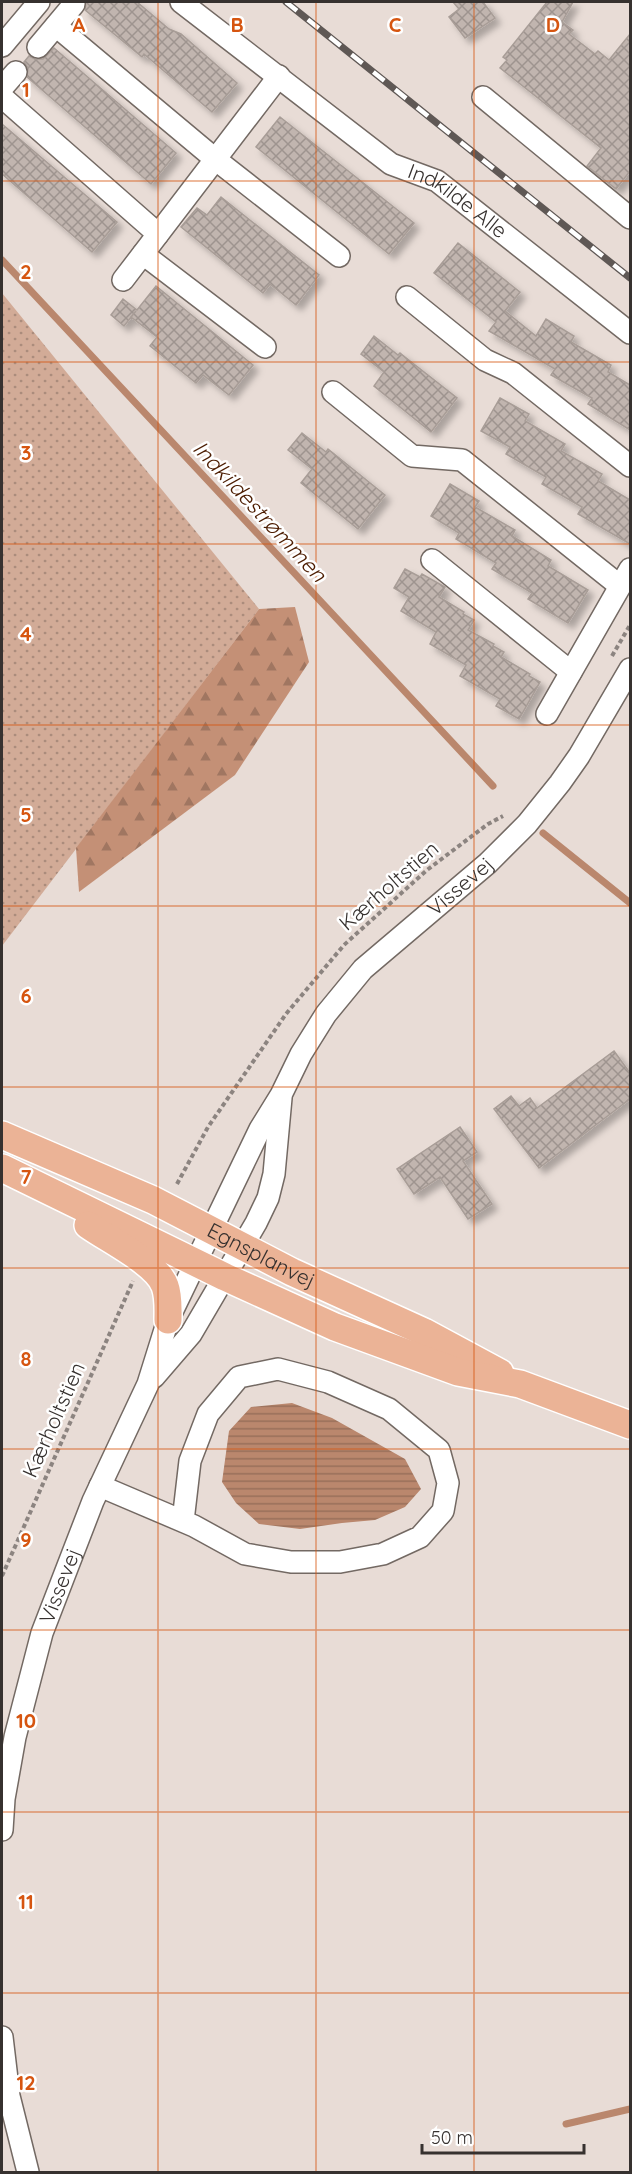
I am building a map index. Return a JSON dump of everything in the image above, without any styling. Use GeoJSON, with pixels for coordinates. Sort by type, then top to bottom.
{"type":"FeatureCollection","features":[{"type":"Feature","properties":{"kind":"main road","name":"Egnsplanvej"},"geometry":{"type":"LineString","coordinates":[[2,1135],[153,1200],[210,1230],[233,1262],[335,1327],[458,1372],[520,1384]]}},
{"type":"Feature","properties":{"kind":"main road","name":"Egnsplanvej"},"geometry":{"type":"LineString","coordinates":[[4,1170],[194,1263],[233,1262],[292,1272],[424,1332],[520,1384],[630,1425]]}},
{"type":"Feature","properties":{"kind":"main road"},"geometry":{"type":"LineString","coordinates":[[4,1170],[148,1263],[159,1274],[165,1287],[168,1320]]}},
{"type":"Feature","properties":{"kind":"street"},"geometry":{"type":"LineString","coordinates":[[2,46],[39,2]]}},
{"type":"Feature","properties":{"kind":"street","name":"Indkilde Alle"},"geometry":{"type":"LineString","coordinates":[[181,2],[391,164],[437,182],[630,333]]}},
{"type":"Feature","properties":{"kind":"street"},"geometry":{"type":"LineString","coordinates":[[38,47],[74,4]]}},
{"type":"Feature","properties":{"kind":"street"},"geometry":{"type":"LineString","coordinates":[[56,26],[215,159],[339,256]]}},
{"type":"Feature","properties":{"kind":"street"},"geometry":{"type":"LineString","coordinates":[[2,88],[16,72]]}},
{"type":"Feature","properties":{"kind":"street"},"geometry":{"type":"LineString","coordinates":[[123,280],[279,76]]}},
{"type":"Feature","properties":{"kind":"street"},"geometry":{"type":"LineString","coordinates":[[2,97],[158,234]]}},
{"type":"Feature","properties":{"kind":"street"},"geometry":{"type":"LineString","coordinates":[[483,98],[630,218]]}},
{"type":"Feature","properties":{"kind":"street"},"geometry":{"type":"LineString","coordinates":[[143,254],[265,347]]}},
{"type":"Feature","properties":{"kind":"street"},"geometry":{"type":"LineString","coordinates":[[407,297],[485,360],[513,373],[630,466]]}},
{"type":"Feature","properties":{"kind":"street"},"geometry":{"type":"LineString","coordinates":[[333,392],[412,456],[462,460],[625,577],[547,714]]}},
{"type":"Feature","properties":{"kind":"street"},"geometry":{"type":"LineString","coordinates":[[432,560],[571,672]]}},
{"type":"Feature","properties":{"kind":"street","name":"Vissevej"},"geometry":{"type":"LineString","coordinates":[[2,1830],[3,1798],[18,1726],[42,1633],[100,1486],[148,1384],[168,1320],[260,1129],[326,1014],[363,969],[488,863],[541,807],[579,756],[630,669]]}},
{"type":"Feature","properties":{"kind":"street","name":"Vissevej"},"geometry":{"type":"LineString","coordinates":[[148,1384],[191,1334],[256,1223],[274,1174],[281,1095]]}},
{"type":"Feature","properties":{"kind":"street"},"geometry":{"type":"LineString","coordinates":[[100,1486],[183,1521],[245,1554],[291,1562],[340,1562],[383,1554],[420,1537],[442,1511],[448,1484],[439,1450],[389,1409],[328,1382],[278,1369],[239,1377],[208,1414],[190,1461],[183,1521]]}},
{"type":"Feature","properties":{"kind":"street"},"geometry":{"type":"LineString","coordinates":[[2,2037],[9,2096],[28,2172]]}},
{"type":"Feature","properties":{"kind":"path"},"geometry":{"type":"LineString","coordinates":[[608,663],[630,625]]}},
{"type":"Feature","properties":{"kind":"path","name":"Kærholtstien"},"geometry":{"type":"LineString","coordinates":[[177,1184],[208,1128],[286,1014],[344,945],[427,870],[488,824],[513,811]]}},
{"type":"Feature","properties":{"kind":"path","name":"Kærholtstien"},"geometry":{"type":"LineString","coordinates":[[2,1576],[135,1276]]}},
{"type":"Feature","properties":{"kind":"shaded area"},"geometry":{"type":"Polygon","coordinates":[[[2,293],[259,609],[2,946],[2,293]]]}},
{"type":"Feature","properties":{"kind":"shaded area"},"geometry":{"type":"Polygon","coordinates":[[[292,1403],[332,1418],[405,1459],[421,1489],[405,1507],[375,1520],[300,1529],[259,1524],[236,1503],[222,1482],[229,1431],[251,1407],[292,1403]]]}},
{"type":"Feature","properties":{"kind":"green space"},"geometry":{"type":"Polygon","coordinates":[[[295,607],[309,662],[235,775],[79,892],[76,848],[259,609],[295,607]]]}},
{"type":"Feature","properties":{"kind":"building"},"geometry":{"type":"Polygon","coordinates":[[[86,2],[137,2],[169,29],[181,34],[237,83],[212,112],[144,54],[142,57],[85,10],[86,2]]]}},
{"type":"Feature","properties":{"kind":"building"},"geometry":{"type":"Polygon","coordinates":[[[453,2],[483,2],[495,18],[465,38],[449,17],[459,9],[453,2]]]}},
{"type":"Feature","properties":{"kind":"building"},"geometry":{"type":"Polygon","coordinates":[[[547,2],[573,2],[562,22],[573,30],[569,34],[595,54],[598,51],[609,60],[630,34],[630,171],[616,189],[587,166],[601,148],[500,68],[507,60],[503,57],[547,2]]]}},
{"type":"Feature","properties":{"kind":"building"},"geometry":{"type":"Polygon","coordinates":[[[54,48],[176,153],[151,184],[27,77],[28,68],[24,62],[29,56],[43,59],[54,48]]]}},
{"type":"Feature","properties":{"kind":"building"},"geometry":{"type":"Polygon","coordinates":[[[280,117],[414,223],[389,254],[256,147],[280,117]]]}},
{"type":"Feature","properties":{"kind":"building"},"geometry":{"type":"Polygon","coordinates":[[[2,124],[117,222],[92,252],[2,174],[2,124]]]}},
{"type":"Feature","properties":{"kind":"building"},"geometry":{"type":"Polygon","coordinates":[[[221,197],[319,275],[296,305],[270,284],[263,293],[181,227],[197,208],[207,215],[221,197]]]}},
{"type":"Feature","properties":{"kind":"building"},"geometry":{"type":"Polygon","coordinates":[[[458,243],[520,292],[505,311],[536,336],[546,319],[574,336],[571,342],[611,365],[608,372],[630,385],[630,430],[588,404],[592,398],[551,375],[555,369],[489,331],[496,322],[434,273],[458,243]]]}},
{"type":"Feature","properties":{"kind":"building"},"geometry":{"type":"Polygon","coordinates":[[[156,286],[253,365],[229,395],[203,375],[196,383],[150,346],[157,337],[131,317],[124,326],[111,315],[123,299],[137,310],[156,286]]]}},
{"type":"Feature","properties":{"kind":"building"},"geometry":{"type":"Polygon","coordinates":[[[374,336],[398,355],[400,353],[457,398],[431,432],[374,386],[384,372],[361,354],[374,336]]]}},
{"type":"Feature","properties":{"kind":"building"},"geometry":{"type":"Polygon","coordinates":[[[500,398],[529,414],[525,421],[565,444],[561,451],[602,474],[598,481],[630,500],[630,544],[578,514],[582,507],[542,484],[546,477],[506,454],[510,447],[481,431],[500,398]]]}},
{"type":"Feature","properties":{"kind":"building"},"geometry":{"type":"Polygon","coordinates":[[[302,433],[326,452],[328,449],[385,495],[358,529],[301,483],[312,469],[288,450],[302,433]]]}},
{"type":"Feature","properties":{"kind":"building"},"geometry":{"type":"Polygon","coordinates":[[[450,484],[479,501],[475,507],[515,530],[512,536],[551,560],[548,566],[588,590],[568,623],[528,599],[532,593],[492,569],[496,563],[456,539],[459,533],[431,516],[450,484]]]}},
{"type":"Feature","properties":{"kind":"building"},"geometry":{"type":"Polygon","coordinates":[[[405,569],[420,577],[422,574],[445,587],[439,597],[474,620],[468,630],[494,644],[493,646],[504,652],[501,657],[540,682],[519,719],[496,706],[500,699],[460,676],[466,665],[430,644],[436,632],[401,611],[409,597],[394,588],[405,569]]]}},
{"type":"Feature","properties":{"kind":"building"},"geometry":{"type":"Polygon","coordinates":[[[614,1051],[630,1073],[630,1099],[539,1168],[494,1109],[511,1096],[519,1106],[530,1098],[537,1108],[614,1051]]]}},
{"type":"Feature","properties":{"kind":"building"},"geometry":{"type":"Polygon","coordinates":[[[460,1127],[477,1152],[463,1161],[492,1204],[468,1219],[440,1177],[414,1194],[397,1169],[460,1127]]]}},
{"type":"Feature","properties":{"kind":"waterway","name":"Indkildestrømmen"},"geometry":{"type":"LineString","coordinates":[[2,260],[493,786]]}},
{"type":"Feature","properties":{"kind":"waterway","name":"Indkildestrømmen"},"geometry":{"type":"LineString","coordinates":[[543,833],[630,903]]}},
{"type":"Feature","properties":{"kind":"waterway"},"geometry":{"type":"LineString","coordinates":[[566,2124],[630,2109]]}},
{"type":"Feature","properties":{"kind":"railway"},"geometry":{"type":"LineString","coordinates":[[286,2],[630,278]]}}]}
